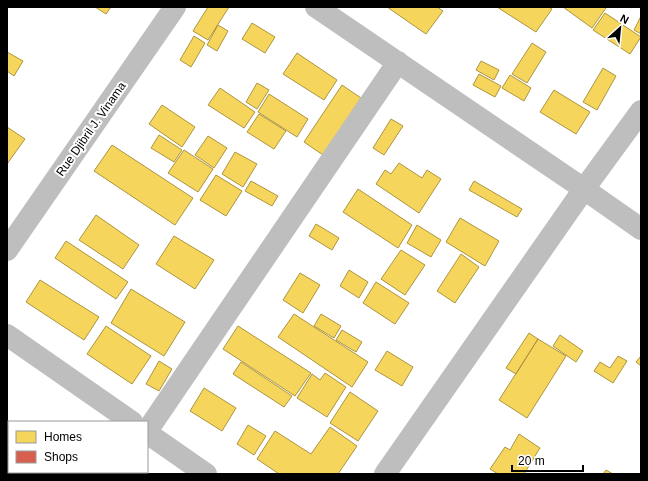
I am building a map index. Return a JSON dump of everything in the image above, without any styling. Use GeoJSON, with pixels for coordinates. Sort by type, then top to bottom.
{"type":"FeatureCollection","features":[{"type":"Feature","properties":{"kind":"street","name":"Rue Djibril J. Vinama"},"geometry":{"type":"LineString","coordinates":[[7,250],[175,7]]}},
{"type":"Feature","properties":{"kind":"street"},"geometry":{"type":"LineString","coordinates":[[316,7],[641,229]]}},
{"type":"Feature","properties":{"kind":"street"},"geometry":{"type":"LineString","coordinates":[[148,431],[398,62]]}},
{"type":"Feature","properties":{"kind":"street"},"geometry":{"type":"LineString","coordinates":[[385,474],[584,189],[641,111]]}},
{"type":"Feature","properties":{"kind":"street"},"geometry":{"type":"LineString","coordinates":[[7,335],[131,421]]}},
{"type":"Feature","properties":{"kind":"street"},"geometry":{"type":"LineString","coordinates":[[148,433],[206,474]]}},
{"type":"Feature","properties":{"kind":"building: Homes"},"geometry":{"type":"Polygon","coordinates":[[[95,7],[111,7],[106,14],[95,7]]]}},
{"type":"Feature","properties":{"kind":"building: Homes"},"geometry":{"type":"Polygon","coordinates":[[[208,7],[229,7],[208,40],[193,31],[208,7]]]}},
{"type":"Feature","properties":{"kind":"building: Homes"},"geometry":{"type":"Polygon","coordinates":[[[387,7],[437,7],[443,11],[426,34],[387,7]]]}},
{"type":"Feature","properties":{"kind":"building: Homes"},"geometry":{"type":"Polygon","coordinates":[[[497,7],[549,7],[552,9],[536,32],[497,7]]]}},
{"type":"Feature","properties":{"kind":"building: Homes"},"geometry":{"type":"Polygon","coordinates":[[[563,7],[605,7],[606,8],[592,28],[563,7]]]}},
{"type":"Feature","properties":{"kind":"building: Homes"},"geometry":{"type":"Polygon","coordinates":[[[605,13],[641,37],[630,54],[593,30],[605,13]]]}},
{"type":"Feature","properties":{"kind":"building: Homes"},"geometry":{"type":"Polygon","coordinates":[[[640,18],[641,19],[641,34],[634,30],[640,18]]]}},
{"type":"Feature","properties":{"kind":"building: Homes"},"geometry":{"type":"Polygon","coordinates":[[[252,23],[275,37],[265,53],[242,39],[252,23]]]}},
{"type":"Feature","properties":{"kind":"building: Homes"},"geometry":{"type":"Polygon","coordinates":[[[218,25],[228,31],[217,51],[207,45],[218,25]]]}},
{"type":"Feature","properties":{"kind":"building: Homes"},"geometry":{"type":"Polygon","coordinates":[[[194,36],[205,43],[191,67],[180,60],[194,36]]]}},
{"type":"Feature","properties":{"kind":"building: Homes"},"geometry":{"type":"Polygon","coordinates":[[[532,43],[546,52],[527,83],[512,74],[532,43]]]}},
{"type":"Feature","properties":{"kind":"building: Homes"},"geometry":{"type":"Polygon","coordinates":[[[7,52],[23,61],[14,76],[7,71],[7,52]]]}},
{"type":"Feature","properties":{"kind":"building: Homes"},"geometry":{"type":"Polygon","coordinates":[[[297,53],[337,80],[324,100],[283,74],[297,53]]]}},
{"type":"Feature","properties":{"kind":"building: Homes"},"geometry":{"type":"Polygon","coordinates":[[[481,61],[499,70],[494,80],[476,70],[481,61]]]}},
{"type":"Feature","properties":{"kind":"building: Homes"},"geometry":{"type":"Polygon","coordinates":[[[603,68],[616,76],[597,110],[583,102],[603,68]]]}},
{"type":"Feature","properties":{"kind":"building: Homes"},"geometry":{"type":"Polygon","coordinates":[[[479,74],[501,86],[495,97],[473,85],[479,74]]]}},
{"type":"Feature","properties":{"kind":"building: Homes"},"geometry":{"type":"Polygon","coordinates":[[[510,75],[531,88],[524,101],[502,88],[510,75]]]}},
{"type":"Feature","properties":{"kind":"building: Homes"},"geometry":{"type":"Polygon","coordinates":[[[257,83],[269,90],[257,109],[246,102],[257,83]]]}},
{"type":"Feature","properties":{"kind":"building: Homes"},"geometry":{"type":"Polygon","coordinates":[[[342,85],[361,98],[323,155],[304,142],[342,85]]]}},
{"type":"Feature","properties":{"kind":"building: Homes"},"geometry":{"type":"Polygon","coordinates":[[[220,88],[255,112],[244,128],[208,105],[220,88]]]}},
{"type":"Feature","properties":{"kind":"building: Homes"},"geometry":{"type":"Polygon","coordinates":[[[554,90],[590,112],[576,134],[540,112],[554,90]]]}},
{"type":"Feature","properties":{"kind":"building: Homes"},"geometry":{"type":"Polygon","coordinates":[[[269,94],[308,119],[297,137],[258,112],[269,94]]]}},
{"type":"Feature","properties":{"kind":"building: Homes"},"geometry":{"type":"Polygon","coordinates":[[[162,105],[195,127],[182,147],[149,124],[162,105]]]}},
{"type":"Feature","properties":{"kind":"building: Homes"},"geometry":{"type":"Polygon","coordinates":[[[259,114],[286,131],[274,149],[247,132],[259,114]]]}},
{"type":"Feature","properties":{"kind":"building: Homes"},"geometry":{"type":"Polygon","coordinates":[[[391,119],[403,126],[384,155],[373,148],[391,119]]]}},
{"type":"Feature","properties":{"kind":"building: Homes"},"geometry":{"type":"Polygon","coordinates":[[[7,127],[25,139],[7,164],[7,127]]]}},
{"type":"Feature","properties":{"kind":"building: Homes"},"geometry":{"type":"Polygon","coordinates":[[[159,135],[182,150],[174,162],[151,148],[159,135]]]}},
{"type":"Feature","properties":{"kind":"building: Homes"},"geometry":{"type":"Polygon","coordinates":[[[208,136],[227,148],[214,168],[195,155],[208,136]]]}},
{"type":"Feature","properties":{"kind":"building: Homes"},"geometry":{"type":"Polygon","coordinates":[[[112,145],[193,198],[175,225],[94,171],[112,145]]]}},
{"type":"Feature","properties":{"kind":"building: Homes"},"geometry":{"type":"Polygon","coordinates":[[[184,150],[213,169],[198,192],[168,173],[184,150]]]}},
{"type":"Feature","properties":{"kind":"building: Homes"},"geometry":{"type":"Polygon","coordinates":[[[235,152],[257,164],[243,187],[222,174],[235,152]]]}},
{"type":"Feature","properties":{"kind":"building: Homes"},"geometry":{"type":"Polygon","coordinates":[[[399,163],[422,178],[427,170],[441,179],[419,213],[376,184],[385,170],[391,174],[399,163]]]}},
{"type":"Feature","properties":{"kind":"building: Homes"},"geometry":{"type":"Polygon","coordinates":[[[216,175],[242,191],[226,216],[200,200],[216,175]]]}},
{"type":"Feature","properties":{"kind":"building: Homes"},"geometry":{"type":"Polygon","coordinates":[[[251,181],[278,196],[272,206],[245,191],[251,181]]]}},
{"type":"Feature","properties":{"kind":"building: Homes"},"geometry":{"type":"Polygon","coordinates":[[[474,181],[522,209],[517,217],[469,190],[474,181]]]}},
{"type":"Feature","properties":{"kind":"building: Homes"},"geometry":{"type":"Polygon","coordinates":[[[358,189],[412,225],[398,248],[343,212],[358,189]]]}},
{"type":"Feature","properties":{"kind":"building: Homes"},"geometry":{"type":"Polygon","coordinates":[[[96,215],[139,245],[123,269],[79,240],[96,215]]]}},
{"type":"Feature","properties":{"kind":"building: Homes"},"geometry":{"type":"Polygon","coordinates":[[[460,218],[499,241],[485,266],[446,242],[460,218]]]}},
{"type":"Feature","properties":{"kind":"building: Homes"},"geometry":{"type":"Polygon","coordinates":[[[316,224],[339,238],[332,250],[309,236],[316,224]]]}},
{"type":"Feature","properties":{"kind":"building: Homes"},"geometry":{"type":"Polygon","coordinates":[[[417,225],[441,240],[431,257],[407,243],[417,225]]]}},
{"type":"Feature","properties":{"kind":"building: Homes"},"geometry":{"type":"Polygon","coordinates":[[[174,236],[214,260],[195,289],[156,264],[174,236]]]}},
{"type":"Feature","properties":{"kind":"building: Homes"},"geometry":{"type":"Polygon","coordinates":[[[66,241],[128,282],[116,299],[55,258],[66,241]]]}},
{"type":"Feature","properties":{"kind":"building: Homes"},"geometry":{"type":"Polygon","coordinates":[[[401,250],[425,265],[405,295],[381,279],[401,250]]]}},
{"type":"Feature","properties":{"kind":"building: Homes"},"geometry":{"type":"Polygon","coordinates":[[[461,254],[479,267],[455,303],[437,291],[461,254]]]}},
{"type":"Feature","properties":{"kind":"building: Homes"},"geometry":{"type":"Polygon","coordinates":[[[349,270],[368,282],[359,298],[340,286],[349,270]]]}},
{"type":"Feature","properties":{"kind":"building: Homes"},"geometry":{"type":"Polygon","coordinates":[[[300,273],[320,285],[303,313],[283,300],[300,273]]]}},
{"type":"Feature","properties":{"kind":"building: Homes"},"geometry":{"type":"Polygon","coordinates":[[[40,280],[99,317],[84,340],[26,302],[40,280]]]}},
{"type":"Feature","properties":{"kind":"building: Homes"},"geometry":{"type":"Polygon","coordinates":[[[376,282],[409,303],[395,324],[363,303],[376,282]]]}},
{"type":"Feature","properties":{"kind":"building: Homes"},"geometry":{"type":"Polygon","coordinates":[[[131,289],[185,322],[164,356],[111,323],[131,289]]]}},
{"type":"Feature","properties":{"kind":"building: Homes"},"geometry":{"type":"Polygon","coordinates":[[[294,314],[368,362],[352,387],[278,337],[294,314]]]}},
{"type":"Feature","properties":{"kind":"building: Homes"},"geometry":{"type":"Polygon","coordinates":[[[321,314],[341,326],[334,338],[314,326],[321,314]]]}},
{"type":"Feature","properties":{"kind":"building: Homes"},"geometry":{"type":"Polygon","coordinates":[[[106,326],[151,356],[132,384],[87,354],[106,326]]]}},
{"type":"Feature","properties":{"kind":"building: Homes"},"geometry":{"type":"Polygon","coordinates":[[[238,326],[311,373],[295,396],[223,349],[238,326]]]}},
{"type":"Feature","properties":{"kind":"building: Homes"},"geometry":{"type":"Polygon","coordinates":[[[342,330],[362,342],[356,352],[336,340],[342,330]]]}},
{"type":"Feature","properties":{"kind":"building: Homes"},"geometry":{"type":"Polygon","coordinates":[[[529,333],[538,339],[516,374],[506,368],[529,333]]]}},
{"type":"Feature","properties":{"kind":"building: Homes"},"geometry":{"type":"Polygon","coordinates":[[[560,335],[583,351],[576,362],[553,346],[560,335]]]}},
{"type":"Feature","properties":{"kind":"building: Homes"},"geometry":{"type":"Polygon","coordinates":[[[538,339],[566,356],[527,418],[499,400],[538,339]]]}},
{"type":"Feature","properties":{"kind":"building: Homes"},"geometry":{"type":"Polygon","coordinates":[[[387,351],[413,367],[402,386],[375,370],[387,351]]]}},
{"type":"Feature","properties":{"kind":"building: Homes"},"geometry":{"type":"Polygon","coordinates":[[[618,356],[627,361],[613,383],[594,371],[600,362],[610,368],[618,356]]]}},
{"type":"Feature","properties":{"kind":"building: Homes"},"geometry":{"type":"Polygon","coordinates":[[[641,356],[641,366],[636,362],[641,356]]]}},
{"type":"Feature","properties":{"kind":"building: Homes"},"geometry":{"type":"Polygon","coordinates":[[[159,361],[172,369],[159,391],[146,384],[159,361]]]}},
{"type":"Feature","properties":{"kind":"building: Homes"},"geometry":{"type":"Polygon","coordinates":[[[241,362],[292,396],[284,407],[233,374],[241,362]]]}},
{"type":"Feature","properties":{"kind":"building: Homes"},"geometry":{"type":"Polygon","coordinates":[[[325,373],[346,387],[327,417],[297,398],[312,374],[320,380],[325,373]]]}},
{"type":"Feature","properties":{"kind":"building: Homes"},"geometry":{"type":"Polygon","coordinates":[[[204,388],[236,408],[222,431],[190,411],[204,388]]]}},
{"type":"Feature","properties":{"kind":"building: Homes"},"geometry":{"type":"Polygon","coordinates":[[[350,392],[378,411],[358,441],[330,423],[350,392]]]}},
{"type":"Feature","properties":{"kind":"building: Homes"},"geometry":{"type":"Polygon","coordinates":[[[248,425],[266,436],[254,455],[237,444],[248,425]]]}},
{"type":"Feature","properties":{"kind":"building: Homes"},"geometry":{"type":"Polygon","coordinates":[[[330,427],[357,446],[338,474],[279,474],[257,459],[275,431],[311,454],[330,427]]]}},
{"type":"Feature","properties":{"kind":"building: Homes"},"geometry":{"type":"Polygon","coordinates":[[[519,434],[540,448],[524,474],[498,474],[490,469],[505,447],[510,450],[519,434]]]}},
{"type":"Feature","properties":{"kind":"building: Homes"},"geometry":{"type":"Polygon","coordinates":[[[606,470],[613,474],[603,474],[606,470]]]}},
{"type":"Feature","properties":{"kind":"building: Shops"},"geometry":{"type":"Polygon","coordinates":[[[14,473],[32,473],[31,474],[14,473]]]}}]}
